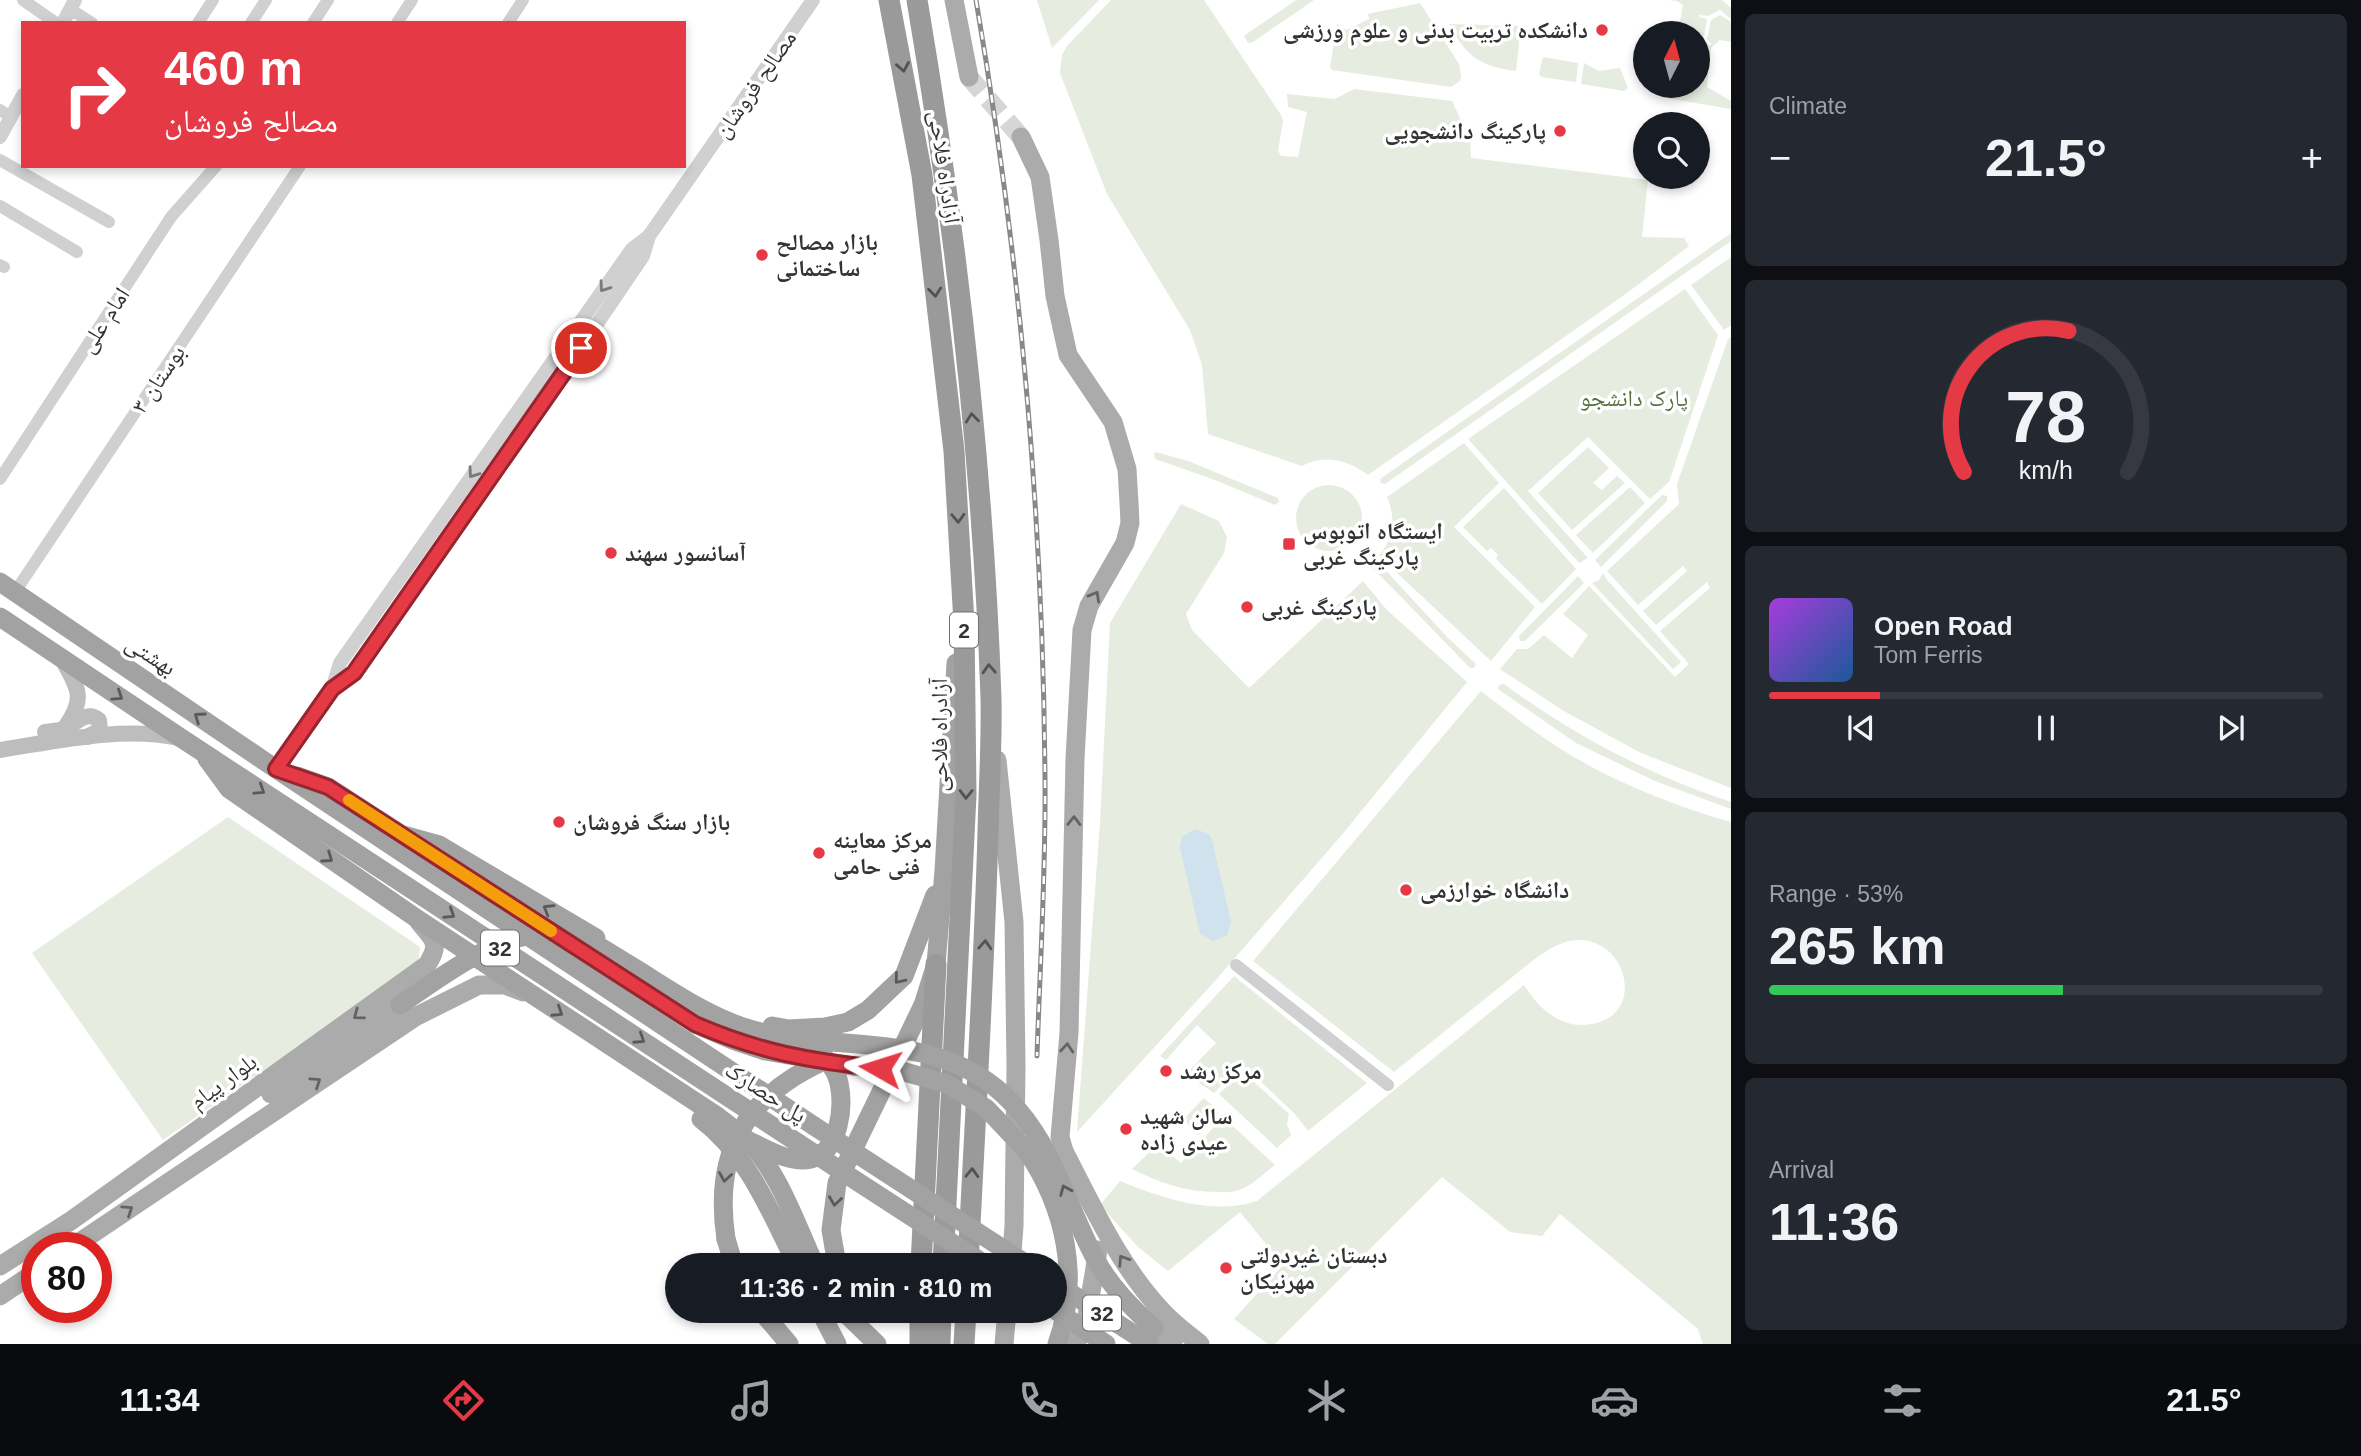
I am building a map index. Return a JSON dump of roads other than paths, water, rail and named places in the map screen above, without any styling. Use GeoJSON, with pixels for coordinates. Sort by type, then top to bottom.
{"type":"FeatureCollection","features":[{"type":"Feature","properties":{"kind":"highway","name":"آزادراه فلاحی"},"geometry":{"type":"LineString","coordinates":[[889,0],[922,175],[954,451],[966,702],[966,795],[944,1253]]}},
{"type":"Feature","properties":{"kind":"highway","name":"آزادراه فلاحی"},"geometry":{"type":"LineString","coordinates":[[917,0],[953,243],[976,448],[991,701],[985,941],[969,1253]]}},
{"type":"Feature","properties":{"kind":"highway"},"geometry":{"type":"LineString","coordinates":[[922,1253],[960,567]]}},
{"type":"Feature","properties":{"kind":"highway","name":"بهشتی"},"geometry":{"type":"LineString","coordinates":[[7,587],[276,769]]}},
{"type":"Feature","properties":{"kind":"highway","name":"32"},"geometry":{"type":"LineString","coordinates":[[0,617],[202,752]]}},
{"type":"Feature","properties":{"kind":"highway"},"geometry":{"type":"LineString","coordinates":[[202,752],[229,789],[416,918],[717,1116],[748,1141],[782,1194],[809,1253]]}},
{"type":"Feature","properties":{"kind":"highway","name":"پل حصارک"},"geometry":{"type":"LineString","coordinates":[[202,752],[968,1253]]}},
{"type":"Feature","properties":{"kind":"highway"},"geometry":{"type":"LineString","coordinates":[[276,769],[328,787],[695,1024],[765,1051],[852,1066],[898,1070],[947,1084],[986,1108],[1026,1150],[1048,1189],[1064,1232],[1068,1286],[1063,1328],[1057,1344]]}},
{"type":"Feature","properties":{"kind":"highway","name":"پل حصارک"},"geometry":{"type":"LineString","coordinates":[[276,769],[1010,1253]]}},
{"type":"Feature","properties":{"kind":"highway"},"geometry":{"type":"LineString","coordinates":[[403,835],[439,845],[731,1016],[789,1029],[825,1027],[848,1022],[868,1010],[904,976],[944,871]]}},
{"type":"Feature","properties":{"kind":"highway"},"geometry":{"type":"LineString","coordinates":[[404,1003],[463,963],[492,948],[528,936],[562,933],[588,940],[686,1001],[728,1022],[769,1034],[930,1055],[964,1068],[997,1089],[1031,1125],[1048,1152],[1091,1250],[1108,1279],[1120,1296],[1156,1329]]}},
{"type":"Feature","properties":{"kind":"highway"},"geometry":{"type":"LineString","coordinates":[[834,1253],[831,1230],[837,1183],[923,1004],[936,964]]}},
{"type":"Feature","properties":{"kind":"highway"},"geometry":{"type":"LineString","coordinates":[[748,1141],[782,1156],[812,1159],[822,1152],[835,1134],[840,1101],[835,1073],[831,1064],[813,1044],[789,1029]]}},
{"type":"Feature","properties":{"kind":"highway"},"geometry":{"type":"LineString","coordinates":[[730,1253],[722,1213],[724,1175],[732,1146],[746,1121],[778,1088],[810,1067],[846,1053],[877,1046]]}},
{"type":"Feature","properties":{"kind":"highway"},"geometry":{"type":"LineString","coordinates":[[661,1079],[678,1102],[714,1130],[738,1155],[762,1194],[791,1253]]}},
{"type":"Feature","properties":{"kind":"highway","name":"32"},"geometry":{"type":"LineString","coordinates":[[1067,1288],[1156,1329]]}},
{"type":"Feature","properties":{"kind":"highway","name":"32"},"geometry":{"type":"LineString","coordinates":[[1067,1318],[1106,1344]]}},
{"type":"Feature","properties":{"kind":"highway"},"geometry":{"type":"LineString","coordinates":[[771,1323],[789,1344]]}},
{"type":"Feature","properties":{"kind":"highway"},"geometry":{"type":"LineString","coordinates":[[826,1323],[837,1344]]}},
{"type":"Feature","properties":{"kind":"highway"},"geometry":{"type":"LineString","coordinates":[[855,1323],[876,1343]]}},
{"type":"Feature","properties":{"kind":"highway"},"geometry":{"type":"LineString","coordinates":[[864,1323],[876,1343]]}},
{"type":"Feature","properties":{"kind":"highway"},"geometry":{"type":"LineString","coordinates":[[920,1323],[920,1344]]}},
{"type":"Feature","properties":{"kind":"highway"},"geometry":{"type":"LineString","coordinates":[[940,1344],[941,1323]]}},
{"type":"Feature","properties":{"kind":"highway"},"geometry":{"type":"LineString","coordinates":[[964,1344],[965,1323]]}},
{"type":"Feature","properties":{"kind":"main road"},"geometry":{"type":"LineString","coordinates":[[954,0],[969,77]]}},
{"type":"Feature","properties":{"kind":"main road"},"geometry":{"type":"LineString","coordinates":[[1021,137],[1040,177],[1055,296],[1068,355],[1113,422],[1127,469],[1130,523],[1125,543],[1089,606],[1082,629],[1075,759],[1069,1033],[1060,1138],[1064,1152],[1126,1265],[1156,1329],[1200,1344]]}},
{"type":"Feature","properties":{"kind":"main road"},"geometry":{"type":"LineString","coordinates":[[62,659],[76,684],[79,698],[78,706],[64,729]]}},
{"type":"Feature","properties":{"kind":"main road"},"geometry":{"type":"LineString","coordinates":[[991,701],[1014,922],[1016,1105],[1012,1253]]}},
{"type":"Feature","properties":{"kind":"main road"},"geometry":{"type":"LineString","coordinates":[[0,740],[64,729],[87,716],[94,716],[101,723],[100,730],[87,737]]}},
{"type":"Feature","properties":{"kind":"main road"},"geometry":{"type":"LineString","coordinates":[[0,750],[87,737],[147,734],[181,738]]}},
{"type":"Feature","properties":{"kind":"main road"},"geometry":{"type":"LineString","coordinates":[[93,1232],[404,1003],[436,948],[434,940],[416,918]]}},
{"type":"Feature","properties":{"kind":"main road"},"geometry":{"type":"LineString","coordinates":[[426,965],[432,988],[442,995],[454,996]]}},
{"type":"Feature","properties":{"kind":"main road"},"geometry":{"type":"LineString","coordinates":[[0,1266],[72,1220],[125,1193],[404,1003],[454,996],[479,985],[491,984],[505,985],[530,994]]}},
{"type":"Feature","properties":{"kind":"main road"},"geometry":{"type":"LineString","coordinates":[[1076,1344],[1087,1316],[1095,1276],[1098,1216]]}},
{"type":"Feature","properties":{"kind":"main road"},"geometry":{"type":"LineString","coordinates":[[0,1296],[21,1282]]}},
{"type":"Feature","properties":{"kind":"main road"},"geometry":{"type":"LineString","coordinates":[[1086,1344],[1092,1318],[1114,1304],[1145,1308],[1156,1329],[1173,1344]]}},
{"type":"Feature","properties":{"kind":"main road"},"geometry":{"type":"LineString","coordinates":[[1004,1344],[1006,1323]]}},
{"type":"Feature","properties":{"kind":"street"},"geometry":{"type":"LineString","coordinates":[[23,0],[53,21]]}},
{"type":"Feature","properties":{"kind":"street"},"geometry":{"type":"LineString","coordinates":[[199,21],[213,0]]}},
{"type":"Feature","properties":{"kind":"street"},"geometry":{"type":"LineString","coordinates":[[252,21],[265,0]]}},
{"type":"Feature","properties":{"kind":"street"},"geometry":{"type":"LineString","coordinates":[[314,21],[328,0]]}},
{"type":"Feature","properties":{"kind":"street"},"geometry":{"type":"LineString","coordinates":[[398,21],[412,0]]}},
{"type":"Feature","properties":{"kind":"street"},"geometry":{"type":"LineString","coordinates":[[509,21],[523,0]]}},
{"type":"Feature","properties":{"kind":"street","name":"مصالح فروشان"},"geometry":{"type":"LineString","coordinates":[[649,236],[813,0]]}},
{"type":"Feature","properties":{"kind":"street"},"geometry":{"type":"LineString","coordinates":[[69,11],[88,21]]}},
{"type":"Feature","properties":{"kind":"street"},"geometry":{"type":"LineString","coordinates":[[0,137],[5,114],[21,98]]}},
{"type":"Feature","properties":{"kind":"street"},"geometry":{"type":"LineString","coordinates":[[0,160],[109,222]]}},
{"type":"Feature","properties":{"kind":"street","name":"امام علی"},"geometry":{"type":"LineString","coordinates":[[0,479],[171,217],[214,168]]}},
{"type":"Feature","properties":{"kind":"street","name":"بوستان ۳"},"geometry":{"type":"LineString","coordinates":[[7,587],[299,168]]}},
{"type":"Feature","properties":{"kind":"street"},"geometry":{"type":"LineString","coordinates":[[0,206],[77,252]]}},
{"type":"Feature","properties":{"kind":"street"},"geometry":{"type":"LineString","coordinates":[[332,689],[354,673],[519,439],[643,256],[649,236]]}},
{"type":"Feature","properties":{"kind":"street"},"geometry":{"type":"LineString","coordinates":[[276,769],[332,689],[340,663],[415,554],[632,249],[649,236]]}},
{"type":"Feature","properties":{"kind":"street"},"geometry":{"type":"LineString","coordinates":[[1236,965],[1388,1085]]}},
{"type":"Feature","properties":{"kind":"water"},"geometry":{"type":"Polygon","coordinates":[[[1195,829],[1209,834],[1212,840],[1231,922],[1227,935],[1213,941],[1200,933],[1180,848],[1182,837],[1195,829]]]}},
{"type":"Feature","properties":{"kind":"tunnel"},"geometry":{"type":"LineString","coordinates":[[969,77],[1021,137]]}},
{"type":"Feature","properties":{"kind":"railway"},"geometry":{"type":"LineString","coordinates":[[976,0],[992,97],[1017,291],[1040,583],[1045,814],[1037,1056]]}},
{"type":"Feature","properties":{"kind":"place","name":"دانشکده تربیت بدنی و علوم ورزشی"},"geometry":{"type":"Point","coordinates":[1602,30]}},
{"type":"Feature","properties":{"kind":"place","name":"پارکینگ دانشجویی"},"geometry":{"type":"Point","coordinates":[1560,131]}},
{"type":"Feature","properties":{"kind":"place","name":"بازار مصالح ساختمانی"},"geometry":{"type":"Point","coordinates":[762,255]}},
{"type":"Feature","properties":{"kind":"place","name":"ایستگاه اتوبوس پارکینگ غربی"},"geometry":{"type":"Point","coordinates":[1289,544]}},
{"type":"Feature","properties":{"kind":"place","name":"آسانسور سهند"},"geometry":{"type":"Point","coordinates":[611,553]}},
{"type":"Feature","properties":{"kind":"place","name":"پارکینگ غربی"},"geometry":{"type":"Point","coordinates":[1247,607]}},
{"type":"Feature","properties":{"kind":"place","name":"بازار سنگ فروشان"},"geometry":{"type":"Point","coordinates":[559,822]}},
{"type":"Feature","properties":{"kind":"place","name":"مرکز معاینه فنی حامی"},"geometry":{"type":"Point","coordinates":[819,853]}},
{"type":"Feature","properties":{"kind":"place","name":"دانشگاه خوارزمی"},"geometry":{"type":"Point","coordinates":[1406,890]}},
{"type":"Feature","properties":{"kind":"place","name":"مرکز رشد"},"geometry":{"type":"Point","coordinates":[1166,1071]}},
{"type":"Feature","properties":{"kind":"place","name":"سالن شهید عیدی زاده"},"geometry":{"type":"Point","coordinates":[1126,1129]}},
{"type":"Feature","properties":{"kind":"place","name":"دبستان غیردولتی مهرنیکان"},"geometry":{"type":"Point","coordinates":[1226,1268]}},
{"type":"Feature","properties":{"kind":"park label","name":"پارک دانشجو"},"geometry":{"type":"Point","coordinates":[1634,398]}}]}
